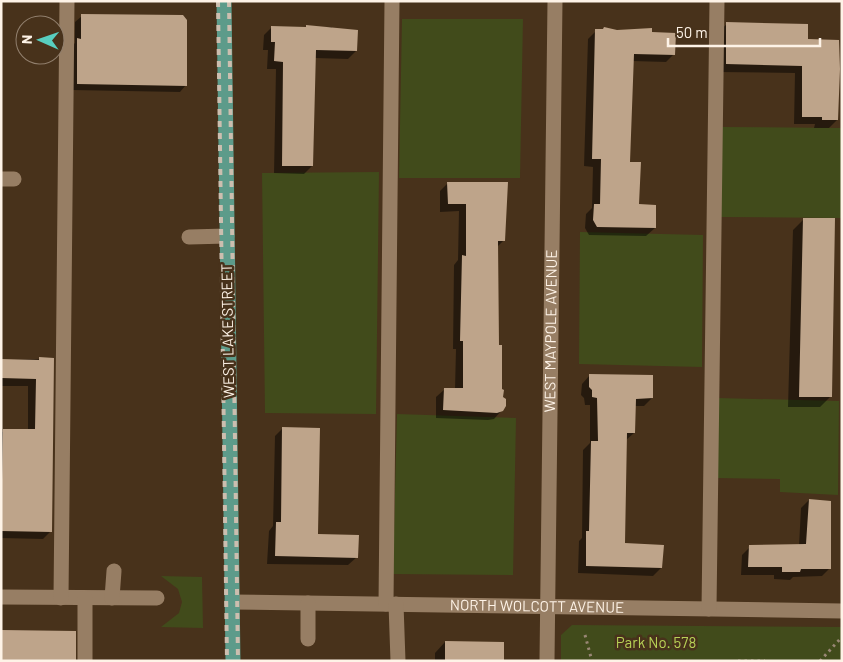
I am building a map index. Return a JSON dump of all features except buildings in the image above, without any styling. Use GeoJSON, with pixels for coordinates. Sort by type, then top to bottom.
{"type":"FeatureCollection","features":[{"type":"Feature","properties":{"kind":"main road","name":"WEST LAKE STREET"},"geometry":{"type":"LineString","coordinates":[[224,1],[233,661]]}},
{"type":"Feature","properties":{"kind":"street"},"geometry":{"type":"LineString","coordinates":[[61,598],[67,1]]}},
{"type":"Feature","properties":{"kind":"street"},"geometry":{"type":"LineString","coordinates":[[392,1],[391,604],[398,661]]}},
{"type":"Feature","properties":{"kind":"street","name":"WEST MAYPOLE AVENUE"},"geometry":{"type":"LineString","coordinates":[[547,661],[555,1]]}},
{"type":"Feature","properties":{"kind":"street"},"geometry":{"type":"LineString","coordinates":[[709,609],[717,1]]}},
{"type":"Feature","properties":{"kind":"street"},"geometry":{"type":"LineString","coordinates":[[189,236],[227,236]]}},
{"type":"Feature","properties":{"kind":"street"},"geometry":{"type":"LineString","coordinates":[[112,598],[114,571]]}},
{"type":"Feature","properties":{"kind":"street"},"geometry":{"type":"LineString","coordinates":[[1,597],[157,598]]}},
{"type":"Feature","properties":{"kind":"street"},"geometry":{"type":"LineString","coordinates":[[85,598],[85,661]]}},
{"type":"Feature","properties":{"kind":"street","name":"NORTH WOLCOTT AVENUE"},"geometry":{"type":"LineString","coordinates":[[232,602],[842,611]]}},
{"type":"Feature","properties":{"kind":"street"},"geometry":{"type":"LineString","coordinates":[[308,603],[308,639]]}},
{"type":"Feature","properties":{"kind":"path"},"geometry":{"type":"LineString","coordinates":[[585,635],[592,661]]}},
{"type":"Feature","properties":{"kind":"path"},"geometry":{"type":"LineString","coordinates":[[820,661],[841,638]]}},
{"type":"Feature","properties":{"kind":"path"},"geometry":{"type":"LineString","coordinates":[[738,661],[765,661]]}},
{"type":"Feature","properties":{"kind":"green space"},"geometry":{"type":"Polygon","coordinates":[[[402,19],[523,19],[520,178],[399,178],[402,19]]]}},
{"type":"Feature","properties":{"kind":"green space"},"geometry":{"type":"Polygon","coordinates":[[[721,127],[842,128],[842,218],[720,217],[721,127]]]}},
{"type":"Feature","properties":{"kind":"green space"},"geometry":{"type":"Polygon","coordinates":[[[379,172],[376,414],[265,413],[262,173],[379,172]]]}},
{"type":"Feature","properties":{"kind":"green space"},"geometry":{"type":"Polygon","coordinates":[[[580,232],[703,235],[702,367],[579,364],[580,232]]]}},
{"type":"Feature","properties":{"kind":"green space"},"geometry":{"type":"Polygon","coordinates":[[[717,398],[839,401],[838,495],[780,492],[780,479],[716,478],[717,398]]]}},
{"type":"Feature","properties":{"kind":"green space"},"geometry":{"type":"Polygon","coordinates":[[[397,414],[516,418],[513,575],[393,574],[397,414]]]}},
{"type":"Feature","properties":{"kind":"green space"},"geometry":{"type":"Polygon","coordinates":[[[161,576],[202,577],[203,628],[161,627],[179,613],[182,602],[178,589],[161,576]]]}},
{"type":"Feature","properties":{"kind":"green space","name":"Park No. 578"},"geometry":{"type":"Polygon","coordinates":[[[572,625],[841,627],[842,661],[561,661],[561,635],[572,625]]]}},
{"type":"Feature","properties":{"kind":"railway"},"geometry":{"type":"LineString","coordinates":[[218,1],[227,661]]}},
{"type":"Feature","properties":{"kind":"railway"},"geometry":{"type":"LineString","coordinates":[[229,1],[238,661]]}}]}
